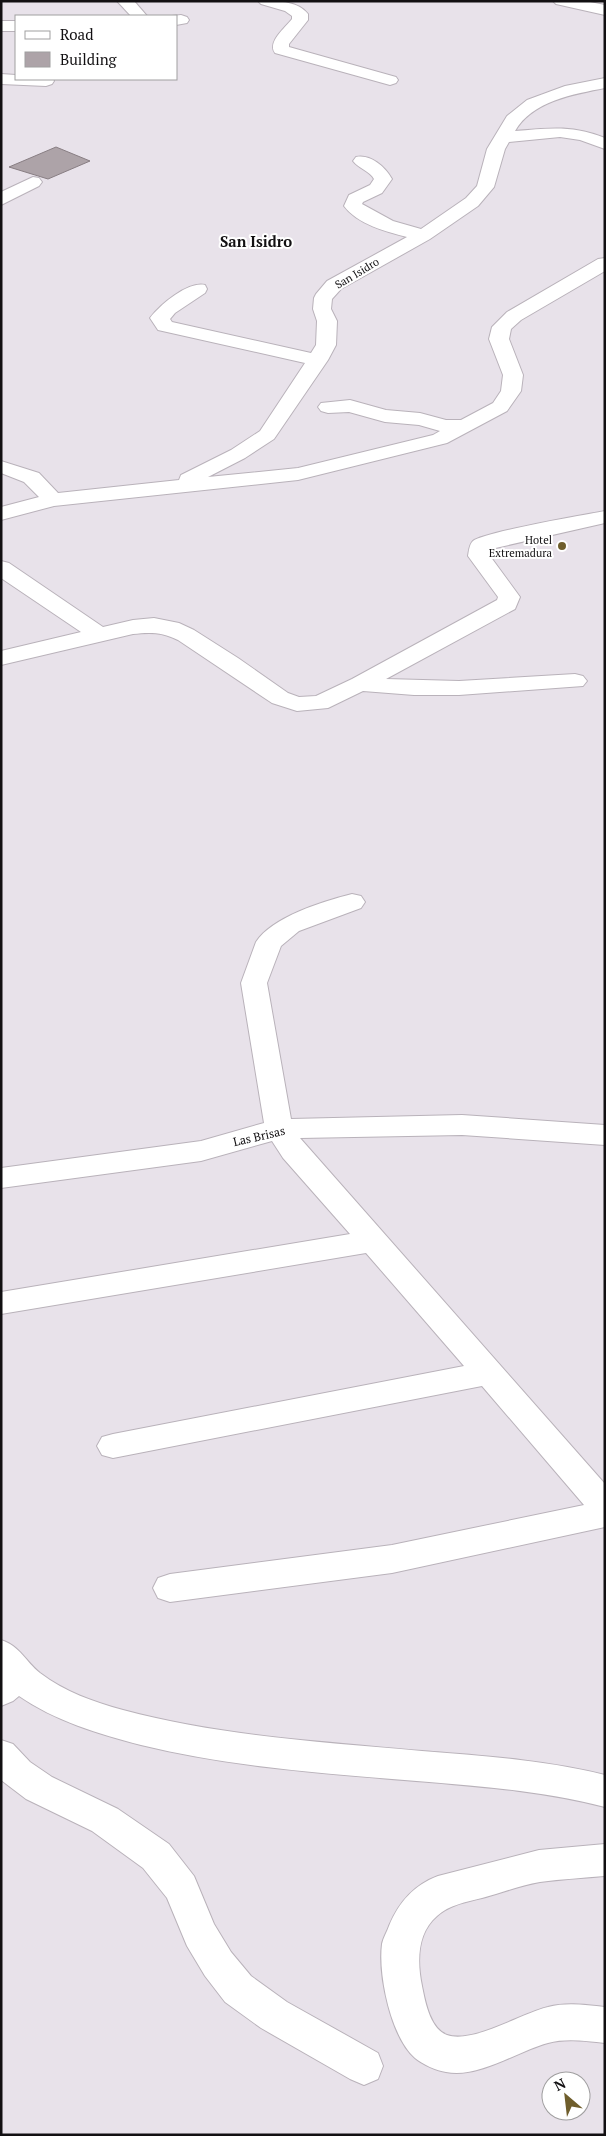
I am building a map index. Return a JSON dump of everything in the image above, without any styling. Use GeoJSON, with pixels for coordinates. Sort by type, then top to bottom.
{"type":"FeatureCollection","features":[{"type":"Feature","properties":{"kind":"street"},"geometry":{"type":"LineString","coordinates":[[125,1],[137,15]]}},
{"type":"Feature","properties":{"kind":"street"},"geometry":{"type":"LineString","coordinates":[[266,1],[291,8],[300,14],[300,20],[281,43],[283,65],[288,68]]}},
{"type":"Feature","properties":{"kind":"street"},"geometry":{"type":"LineString","coordinates":[[561,1],[605,10]]}},
{"type":"Feature","properties":{"kind":"street"},"geometry":{"type":"LineString","coordinates":[[1,26],[15,26]]}},
{"type":"Feature","properties":{"kind":"street"},"geometry":{"type":"LineString","coordinates":[[281,50],[390,80]]}},
{"type":"Feature","properties":{"kind":"street"},"geometry":{"type":"LineString","coordinates":[[307,74],[321,73],[337,66]]}},
{"type":"Feature","properties":{"kind":"street"},"geometry":{"type":"LineString","coordinates":[[1,80],[46,81]]}},
{"type":"Feature","properties":{"kind":"street","name":"San Isidro"},"geometry":{"type":"LineString","coordinates":[[166,489],[222,462],[267,435],[318,360],[326,345],[327,321],[322,309],[323,298],[334,285],[424,235],[472,202],[485,187],[496,149],[513,120],[533,104],[572,90],[605,83]]}},
{"type":"Feature","properties":{"kind":"street"},"geometry":{"type":"LineString","coordinates":[[504,137],[560,132],[582,135],[605,144]]}},
{"type":"Feature","properties":{"kind":"street"},"geometry":{"type":"LineString","coordinates":[[362,162],[379,172],[383,179],[376,190],[356,199],[353,206],[376,221],[398,230],[424,235]]}},
{"type":"Feature","properties":{"kind":"street"},"geometry":{"type":"LineString","coordinates":[[1,200],[33,182]]}},
{"type":"Feature","properties":{"kind":"street","name":"San Isidro"},"geometry":{"type":"LineString","coordinates":[[1,514],[53,500],[298,474],[348,464],[440,439],[500,407],[511,391],[513,375],[499,339],[502,327],[514,316],[605,263]]}},
{"type":"Feature","properties":{"kind":"street"},"geometry":{"type":"LineString","coordinates":[[198,289],[168,309],[160,318],[165,326],[318,360]]}},
{"type":"Feature","properties":{"kind":"street"},"geometry":{"type":"LineString","coordinates":[[328,407],[350,406],[385,416],[420,419],[445,426],[464,426]]}},
{"type":"Feature","properties":{"kind":"street"},"geometry":{"type":"LineString","coordinates":[[1,467],[28,474],[40,484],[53,500]]}},
{"type":"Feature","properties":{"kind":"street"},"geometry":{"type":"LineString","coordinates":[[1,658],[100,635],[154,625],[171,628],[186,635],[280,698],[297,704],[320,703],[360,684],[507,604],[509,597],[479,556],[481,545],[494,540],[605,518]]}},
{"type":"Feature","properties":{"kind":"street"},"geometry":{"type":"LineString","coordinates":[[1,568],[100,635]]}},
{"type":"Feature","properties":{"kind":"street"},"geometry":{"type":"LineString","coordinates":[[360,684],[414,688],[459,688],[575,681]]}},
{"type":"Feature","properties":{"kind":"street"},"geometry":{"type":"LineString","coordinates":[[352,902],[290,925],[283,930],[270,942],[254,983],[279,1129],[293,1151],[490,1373],[605,1507]]}},
{"type":"Feature","properties":{"kind":"street","name":"Las Brisas"},"geometry":{"type":"LineString","coordinates":[[1,1178],[201,1151],[279,1129],[462,1125],[605,1135]]}},
{"type":"Feature","properties":{"kind":"street"},"geometry":{"type":"LineString","coordinates":[[1,1303],[372,1241]]}},
{"type":"Feature","properties":{"kind":"street"},"geometry":{"type":"LineString","coordinates":[[113,1446],[490,1373]]}},
{"type":"Feature","properties":{"kind":"street"},"geometry":{"type":"LineString","coordinates":[[170,1588],[392,1559],[605,1514]]}},
{"type":"Feature","properties":{"kind":"street"},"geometry":{"type":"LineString","coordinates":[[7,1673],[52,1698],[98,1718],[151,1733],[216,1745],[322,1758],[513,1774],[605,1791]]}},
{"type":"Feature","properties":{"kind":"street"},"geometry":{"type":"LineString","coordinates":[[2,1759],[17,1773],[39,1788],[105,1820],[156,1856],[181,1888],[200,1934],[218,1964],[238,1990],[274,2015],[364,2066]]}},
{"type":"Feature","properties":{"kind":"street"},"geometry":{"type":"LineString","coordinates":[[605,1860],[539,1866],[438,1892],[422,1905],[409,1923],[400,1943],[402,1981],[408,2011],[418,2032],[430,2046],[446,2054],[462,2055],[497,2045],[548,2025],[574,2022],[605,2025]]}},
{"type":"Feature","properties":{"kind":"building"},"geometry":{"type":"Polygon","coordinates":[[[56,147],[90,161],[48,179],[9,167],[56,147]]]}},
{"type":"Feature","properties":{"kind":"place","name":"Hotel Extremadura"},"geometry":{"type":"Point","coordinates":[562,546]}},
{"type":"Feature","properties":{"kind":"district","name":"San Isidro"},"geometry":{"type":"Point","coordinates":[256,241]}}]}
